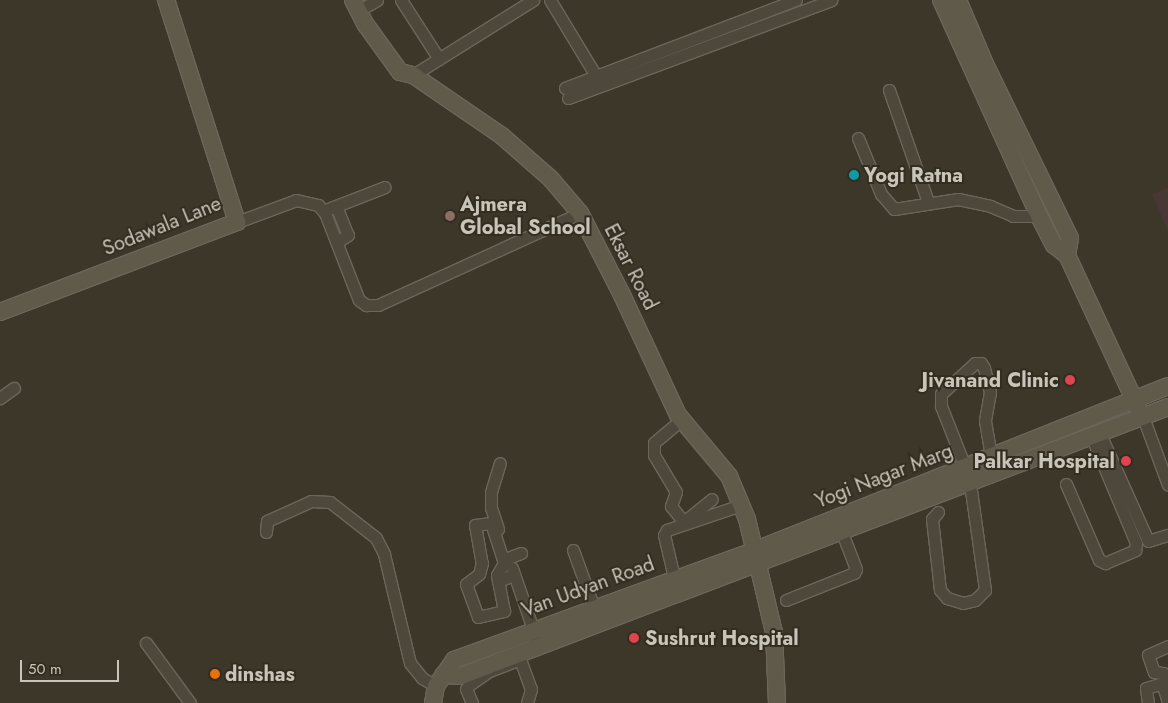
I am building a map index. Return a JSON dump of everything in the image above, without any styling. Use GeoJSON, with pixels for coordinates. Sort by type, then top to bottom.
{"type":"FeatureCollection","features":[{"type":"Feature","properties":{"kind":"street","name":"Sodawala Lane"},"geometry":{"type":"LineString","coordinates":[[0,312],[237,222],[166,0]]}},
{"type":"Feature","properties":{"kind":"street"},"geometry":{"type":"LineString","coordinates":[[355,5],[377,0]]}},
{"type":"Feature","properties":{"kind":"street"},"geometry":{"type":"LineString","coordinates":[[401,0],[439,59]]}},
{"type":"Feature","properties":{"kind":"street"},"geometry":{"type":"LineString","coordinates":[[413,75],[533,0]]}},
{"type":"Feature","properties":{"kind":"street"},"geometry":{"type":"LineString","coordinates":[[550,0],[596,76]]}},
{"type":"Feature","properties":{"kind":"street"},"geometry":{"type":"LineString","coordinates":[[796,0],[722,28],[618,74],[596,76],[567,93],[618,74],[726,40],[831,0]]}},
{"type":"Feature","properties":{"kind":"street"},"geometry":{"type":"LineString","coordinates":[[941,0],[1070,238],[1067,255]]}},
{"type":"Feature","properties":{"kind":"street"},"geometry":{"type":"LineString","coordinates":[[958,0],[982,74],[1038,216],[1054,245],[1067,255],[1143,417],[1168,485]]}},
{"type":"Feature","properties":{"kind":"street","name":"Eksar Road"},"geometry":{"type":"LineString","coordinates":[[355,5],[400,72],[413,75],[502,136],[550,178],[580,213],[681,420],[729,476],[741,505],[774,632],[777,703]]}},
{"type":"Feature","properties":{"kind":"street"},"geometry":{"type":"LineString","coordinates":[[751,17],[755,29]]}},
{"type":"Feature","properties":{"kind":"street"},"geometry":{"type":"LineString","coordinates":[[722,28],[726,40]]}},
{"type":"Feature","properties":{"kind":"street"},"geometry":{"type":"LineString","coordinates":[[889,90],[928,202]]}},
{"type":"Feature","properties":{"kind":"street"},"geometry":{"type":"LineString","coordinates":[[858,138],[887,204],[894,209],[906,210],[928,202],[958,199],[990,206],[1013,216],[1038,216]]}},
{"type":"Feature","properties":{"kind":"street"},"geometry":{"type":"LineString","coordinates":[[323,211],[385,187]]}},
{"type":"Feature","properties":{"kind":"street"},"geometry":{"type":"LineString","coordinates":[[237,222],[296,200],[318,205],[323,211],[336,239],[359,300],[366,305],[378,306],[580,213]]}},
{"type":"Feature","properties":{"kind":"street"},"geometry":{"type":"LineString","coordinates":[[336,206],[348,231],[348,237],[336,239]]}},
{"type":"Feature","properties":{"kind":"street"},"geometry":{"type":"LineString","coordinates":[[965,467],[941,406],[941,394],[975,363],[981,363],[990,392],[985,421],[990,457],[997,474]]}},
{"type":"Feature","properties":{"kind":"street","name":"Yogi Nagar Marg"},"geometry":{"type":"LineString","coordinates":[[756,558],[847,512],[1168,386]]}},
{"type":"Feature","properties":{"kind":"street"},"geometry":{"type":"LineString","coordinates":[[0,398],[14,388]]}},
{"type":"Feature","properties":{"kind":"street","name":"Yogi Nagar Marg"},"geometry":{"type":"LineString","coordinates":[[756,558],[848,531],[1168,407]]}},
{"type":"Feature","properties":{"kind":"street"},"geometry":{"type":"LineString","coordinates":[[681,420],[654,443],[654,455],[676,492],[671,506],[682,520],[686,520],[712,499]]}},
{"type":"Feature","properties":{"kind":"street"},"geometry":{"type":"LineString","coordinates":[[1050,433],[1057,451]]}},
{"type":"Feature","properties":{"kind":"street"},"geometry":{"type":"LineString","coordinates":[[1066,484],[1099,560],[1106,563],[1135,550],[1136,542],[1096,436]]}},
{"type":"Feature","properties":{"kind":"street"},"geometry":{"type":"LineString","coordinates":[[1096,436],[1148,541],[1168,535]]}},
{"type":"Feature","properties":{"kind":"street"},"geometry":{"type":"LineString","coordinates":[[500,463],[491,492],[491,508],[539,647]]}},
{"type":"Feature","properties":{"kind":"street"},"geometry":{"type":"LineString","coordinates":[[938,512],[932,518],[940,590],[947,598],[962,603],[975,600],[985,590],[970,484]]}},
{"type":"Feature","properties":{"kind":"street"},"geometry":{"type":"LineString","coordinates":[[917,485],[924,502]]}},
{"type":"Feature","properties":{"kind":"street"},"geometry":{"type":"LineString","coordinates":[[266,532],[267,521],[311,501],[330,502],[376,538],[384,554],[410,663],[422,678],[439,680],[433,703]]}},
{"type":"Feature","properties":{"kind":"street"},"geometry":{"type":"LineString","coordinates":[[679,594],[664,535],[666,530],[741,505]]}},
{"type":"Feature","properties":{"kind":"street"},"geometry":{"type":"LineString","coordinates":[[786,600],[854,573],[856,570],[848,531],[847,512]]}},
{"type":"Feature","properties":{"kind":"street"},"geometry":{"type":"LineString","coordinates":[[489,522],[504,563],[498,575],[498,581],[504,611],[478,617],[466,584],[479,574],[482,563],[474,528],[489,522]]}},
{"type":"Feature","properties":{"kind":"street"},"geometry":{"type":"LineString","coordinates":[[573,550],[594,608]]}},
{"type":"Feature","properties":{"kind":"street"},"geometry":{"type":"LineString","coordinates":[[508,556],[521,552]]}},
{"type":"Feature","properties":{"kind":"street","name":"Van Udyan Road"},"geometry":{"type":"LineString","coordinates":[[439,680],[454,660],[674,578],[756,558]]}},
{"type":"Feature","properties":{"kind":"street","name":"Van Udyan Road"},"geometry":{"type":"LineString","coordinates":[[439,680],[461,676],[679,594],[756,558]]}},
{"type":"Feature","properties":{"kind":"street"},"geometry":{"type":"LineString","coordinates":[[498,581],[514,575]]}},
{"type":"Feature","properties":{"kind":"street"},"geometry":{"type":"LineString","coordinates":[[146,643],[190,703]]}},
{"type":"Feature","properties":{"kind":"street"},"geometry":{"type":"LineString","coordinates":[[1168,646],[1148,655],[1154,672],[1163,673],[1168,686]]}},
{"type":"Feature","properties":{"kind":"street"},"geometry":{"type":"LineString","coordinates":[[472,703],[466,689],[469,685],[489,671],[517,660],[520,662],[531,689],[528,703]]}},
{"type":"Feature","properties":{"kind":"street"},"geometry":{"type":"LineString","coordinates":[[1148,703],[1146,688],[1160,684],[1163,686],[1168,702]]}},
{"type":"Feature","properties":{"kind":"shaded area"},"geometry":{"type":"Polygon","coordinates":[[[1168,188],[1168,232],[1152,194],[1168,188]]]}},
{"type":"Feature","properties":{"kind":"place","name":"Yogi Ratna"},"geometry":{"type":"Point","coordinates":[854,175]}},
{"type":"Feature","properties":{"kind":"place","name":"Ajmera Global School"},"geometry":{"type":"Point","coordinates":[450,216]}},
{"type":"Feature","properties":{"kind":"place","name":"Jivanand Clinic"},"geometry":{"type":"Point","coordinates":[1070,380]}},
{"type":"Feature","properties":{"kind":"place","name":"Palkar Hospital"},"geometry":{"type":"Point","coordinates":[1126,461]}},
{"type":"Feature","properties":{"kind":"place","name":"Sushrut Hospital"},"geometry":{"type":"Point","coordinates":[634,638]}},
{"type":"Feature","properties":{"kind":"place","name":"dinshas"},"geometry":{"type":"Point","coordinates":[215,674]}}]}
